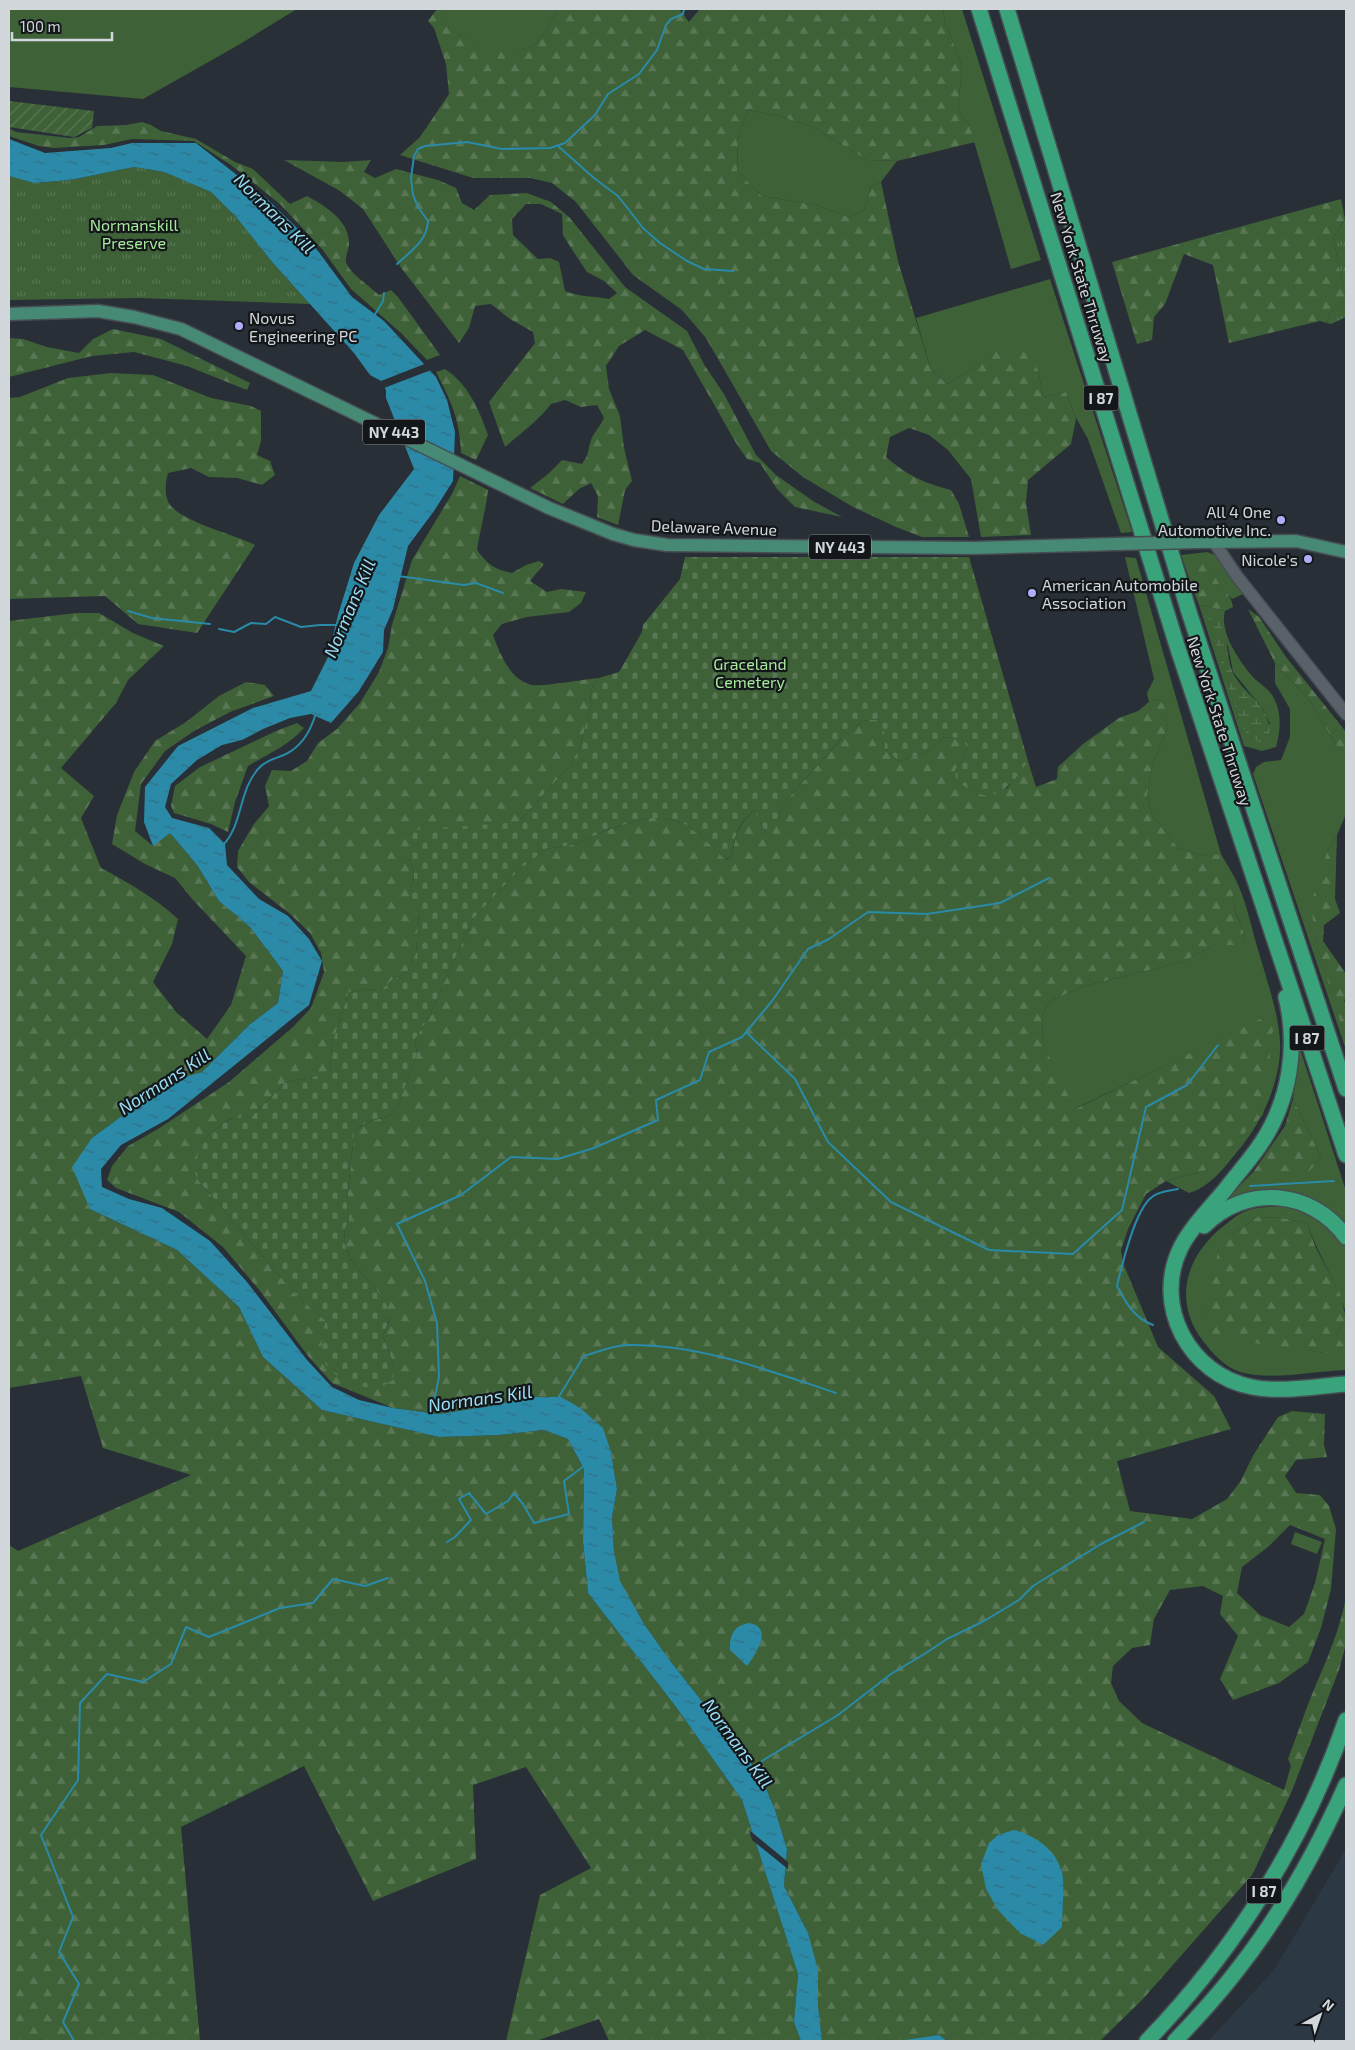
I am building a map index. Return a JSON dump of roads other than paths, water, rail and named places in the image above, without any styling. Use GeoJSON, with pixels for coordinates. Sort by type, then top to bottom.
{"type":"FeatureCollection","features":[{"type":"Feature","properties":{"kind":"highway","name":"New York State Thruway"},"geometry":{"type":"LineString","coordinates":[[979,9],[1178,649],[1346,1155]]}},
{"type":"Feature","properties":{"kind":"highway","name":"New York State Thruway"},"geometry":{"type":"LineString","coordinates":[[1007,9],[1189,612],[1346,1089]]}},
{"type":"Feature","properties":{"kind":"highway"},"geometry":{"type":"LineString","coordinates":[[1268,921],[1289,1014],[1292,1047],[1287,1083],[1276,1117],[1263,1141],[1192,1230],[1181,1248],[1172,1274],[1172,1303],[1180,1332],[1192,1351],[1208,1367],[1229,1380],[1262,1389],[1346,1384]]}},
{"type":"Feature","properties":{"kind":"highway"},"geometry":{"type":"LineString","coordinates":[[1324,1021],[1346,1076]]}},
{"type":"Feature","properties":{"kind":"highway"},"geometry":{"type":"LineString","coordinates":[[1346,1237],[1327,1217],[1301,1203],[1272,1198],[1241,1202],[1216,1215],[1196,1235],[1183,1258],[1178,1276],[1177,1295],[1181,1317],[1194,1344],[1213,1363],[1230,1374],[1249,1381],[1265,1383],[1346,1379]]}},
{"type":"Feature","properties":{"kind":"highway","name":"I 87"},"geometry":{"type":"LineString","coordinates":[[1147,2041],[1198,1984],[1260,1898],[1306,1815],[1346,1720]]}},
{"type":"Feature","properties":{"kind":"highway","name":"I 87"},"geometry":{"type":"LineString","coordinates":[[1175,2041],[1232,1977],[1259,1941],[1307,1865],[1346,1785]]}},
{"type":"Feature","properties":{"kind":"main road","name":"Delaware Avenue"},"geometry":{"type":"LineString","coordinates":[[9,314],[91,311],[134,317],[181,330],[549,508],[613,534],[634,540],[667,545],[974,548],[1296,541],[1346,552]]}},
{"type":"Feature","properties":{"kind":"street"},"geometry":{"type":"LineString","coordinates":[[1214,542],[1236,575],[1346,714]]}},
{"type":"Feature","properties":{"kind":"water","name":"Normans Kill"},"geometry":{"type":"Polygon","coordinates":[[[9,139],[45,153],[111,148],[132,143],[196,143],[265,197],[294,225],[318,251],[352,297],[384,321],[436,377],[447,400],[455,432],[453,481],[408,546],[393,609],[384,630],[383,652],[359,691],[331,723],[311,714],[290,718],[242,740],[222,745],[197,760],[171,784],[165,807],[172,818],[209,828],[225,844],[227,865],[259,899],[288,916],[309,939],[322,961],[309,1005],[168,1119],[121,1145],[101,1169],[102,1187],[129,1199],[162,1208],[210,1241],[247,1282],[307,1360],[332,1387],[359,1400],[393,1408],[438,1414],[485,1407],[530,1397],[561,1397],[580,1408],[603,1428],[611,1452],[617,1489],[612,1517],[614,1552],[620,1581],[644,1624],[671,1662],[761,1776],[775,1810],[787,1849],[784,1886],[808,1933],[818,1970],[818,2007],[822,2041],[801,2041],[794,2022],[798,1974],[742,1800],[676,1707],[588,1593],[583,1541],[584,1469],[568,1439],[544,1430],[498,1435],[439,1437],[322,1410],[263,1357],[239,1307],[177,1250],[90,1209],[72,1167],[92,1138],[168,1082],[202,1072],[249,1025],[278,1003],[283,971],[250,927],[219,901],[197,865],[170,833],[153,846],[144,822],[145,787],[178,746],[253,708],[311,691],[328,657],[338,615],[354,563],[379,515],[414,469],[386,398],[386,390],[381,381],[370,375],[354,353],[273,263],[236,217],[211,192],[164,172],[134,167],[70,180],[34,183],[9,176],[9,139]]]}},
{"type":"Feature","properties":{"kind":"water"},"geometry":{"type":"Polygon","coordinates":[[[749,1623],[756,1626],[762,1635],[755,1655],[747,1666],[730,1650],[730,1645],[736,1629],[749,1623]]]}},
{"type":"Feature","properties":{"kind":"water"},"geometry":{"type":"Polygon","coordinates":[[[1014,1830],[1043,1844],[1054,1856],[1062,1872],[1062,1927],[1043,1945],[1020,1933],[998,1910],[986,1889],[981,1864],[989,1843],[998,1835],[1014,1830]]]}},
{"type":"Feature","properties":{"kind":"water"},"geometry":{"type":"Polygon","coordinates":[[[939,2035],[947,2041],[904,2041],[905,2040],[939,2035]]]}},
{"type":"Feature","properties":{"kind":"waterway"},"geometry":{"type":"LineString","coordinates":[[397,264],[418,245],[427,228],[428,221],[418,207],[413,195],[411,178],[414,156],[418,149],[425,146],[467,142],[502,149],[550,148],[565,143],[595,115],[608,94],[639,74],[657,50],[666,25],[671,19],[683,14],[684,9]]}},
{"type":"Feature","properties":{"kind":"waterway"},"geometry":{"type":"LineString","coordinates":[[559,147],[618,196],[643,228],[660,243],[687,261],[704,269],[733,271]]}},
{"type":"Feature","properties":{"kind":"waterway"},"geometry":{"type":"LineString","coordinates":[[374,316],[383,301],[384,293]]}},
{"type":"Feature","properties":{"kind":"waterway"},"geometry":{"type":"LineString","coordinates":[[398,576],[464,585],[476,583],[503,593]]}},
{"type":"Feature","properties":{"kind":"waterway"},"geometry":{"type":"LineString","coordinates":[[128,611],[152,618],[210,624]]}},
{"type":"Feature","properties":{"kind":"waterway","name":"Normans Kill"},"geometry":{"type":"LineString","coordinates":[[219,629],[234,632],[251,623],[266,624],[275,617],[301,627],[338,625]]}},
{"type":"Feature","properties":{"kind":"waterway"},"geometry":{"type":"LineString","coordinates":[[224,844],[235,826],[244,796],[253,776],[265,763],[297,747],[311,728],[315,716]]}},
{"type":"Feature","properties":{"kind":"waterway","name":"Normans Kill"},"geometry":{"type":"LineString","coordinates":[[431,1416],[439,1377],[437,1323],[425,1281],[397,1224],[461,1195],[511,1157],[558,1159],[594,1148],[658,1120],[656,1100],[700,1080],[709,1052],[742,1037],[772,1001],[808,949],[829,939],[868,912],[927,914],[1000,903],[1049,878]]}},
{"type":"Feature","properties":{"kind":"waterway"},"geometry":{"type":"LineString","coordinates":[[747,1033],[795,1079],[828,1142],[891,1202],[989,1250],[1073,1254],[1122,1210],[1146,1107],[1187,1085],[1218,1045]]}},
{"type":"Feature","properties":{"kind":"waterway"},"geometry":{"type":"LineString","coordinates":[[1250,1186],[1334,1181]]}},
{"type":"Feature","properties":{"kind":"waterway"},"geometry":{"type":"LineString","coordinates":[[1153,1325],[1136,1314],[1127,1304],[1117,1286],[1130,1238],[1146,1203],[1158,1194],[1178,1189]]}},
{"type":"Feature","properties":{"kind":"waterway"},"geometry":{"type":"LineString","coordinates":[[558,1398],[584,1356],[623,1345],[655,1346],[708,1354],[734,1360],[836,1393]]}},
{"type":"Feature","properties":{"kind":"waterway"},"geometry":{"type":"LineString","coordinates":[[447,1542],[455,1537],[471,1520],[459,1499],[469,1493],[486,1514],[508,1501],[514,1493],[534,1523],[569,1514],[564,1481],[584,1466]]}},
{"type":"Feature","properties":{"kind":"waterway","name":"Normans Kill"},"geometry":{"type":"LineString","coordinates":[[755,1771],[762,1761],[838,1715],[891,1674],[947,1639],[984,1621],[1019,1600],[1033,1586],[1101,1544],[1144,1522]]}},
{"type":"Feature","properties":{"kind":"waterway"},"geometry":{"type":"LineString","coordinates":[[74,2041],[63,2022],[79,1984],[59,1952],[73,1917],[41,1835],[78,1780],[80,1703],[107,1674],[143,1682],[171,1664],[186,1627],[209,1637],[280,1608],[313,1603],[333,1579],[365,1586],[388,1578]]}},
{"type":"Feature","properties":{"kind":"place","name":"Novus Engineering PC"},"geometry":{"type":"Point","coordinates":[239,326]}},
{"type":"Feature","properties":{"kind":"place","name":"All 4 One Automotive Inc."},"geometry":{"type":"Point","coordinates":[1281,520]}},
{"type":"Feature","properties":{"kind":"place","name":"Nicole's"},"geometry":{"type":"Point","coordinates":[1308,559]}},
{"type":"Feature","properties":{"kind":"place","name":"American Automobile Association"},"geometry":{"type":"Point","coordinates":[1032,593]}},
{"type":"Feature","properties":{"kind":"park label","name":"Normanskill Preserve"},"geometry":{"type":"Point","coordinates":[134,233]}},
{"type":"Feature","properties":{"kind":"park label","name":"Graceland Cemetery"},"geometry":{"type":"Point","coordinates":[750,672]}}]}
